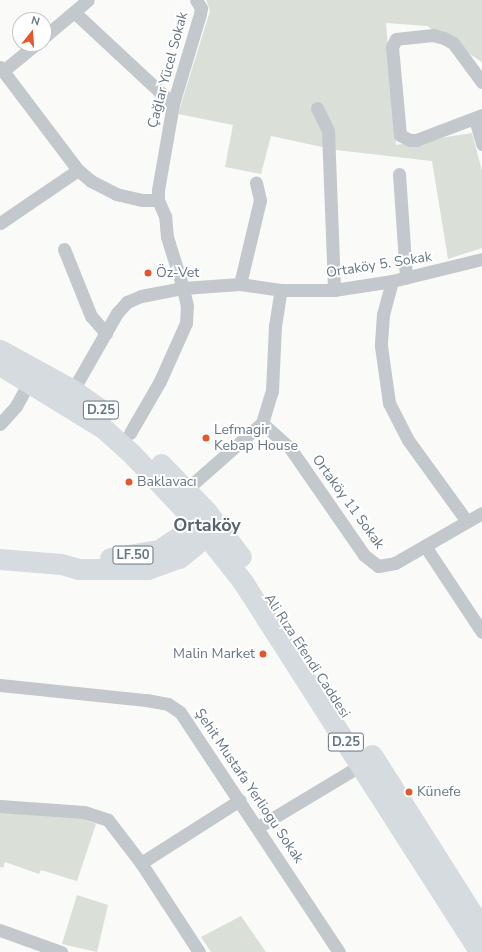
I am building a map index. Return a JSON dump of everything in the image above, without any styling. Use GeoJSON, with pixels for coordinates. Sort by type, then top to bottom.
{"type":"FeatureCollection","features":[{"type":"Feature","properties":{"kind":"main road","name":"D.25"},"geometry":{"type":"LineString","coordinates":[[0,350],[73,390],[130,433],[181,494]]}},
{"type":"Feature","properties":{"kind":"main road","name":"D.25"},"geometry":{"type":"LineString","coordinates":[[0,365],[30,381],[103,428],[181,494]]}},
{"type":"Feature","properties":{"kind":"main road","name":"Ali Rıza Efendi Caddesi"},"geometry":{"type":"LineString","coordinates":[[181,494],[256,578],[392,785],[482,929]]}},
{"type":"Feature","properties":{"kind":"main road","name":"Ali Rıza Efendi Caddesi"},"geometry":{"type":"LineString","coordinates":[[207,524],[236,574],[361,765],[480,952]]}},
{"type":"Feature","properties":{"kind":"main road","name":"LF.50"},"geometry":{"type":"LineString","coordinates":[[0,559],[60,564],[78,569],[148,569],[179,558],[207,524]]}},
{"type":"Feature","properties":{"kind":"main road","name":"LF.50"},"geometry":{"type":"LineString","coordinates":[[60,564],[159,550],[186,532],[207,524]]}},
{"type":"Feature","properties":{"kind":"main road"},"geometry":{"type":"LineString","coordinates":[[179,558],[216,561],[236,574]]}},
{"type":"Feature","properties":{"kind":"street"},"geometry":{"type":"LineString","coordinates":[[52,30],[88,0]]}},
{"type":"Feature","properties":{"kind":"street","name":"Çağlar Yücel Sokak"},"geometry":{"type":"LineString","coordinates":[[158,200],[173,104],[200,14],[201,8],[196,0]]}},
{"type":"Feature","properties":{"kind":"street"},"geometry":{"type":"LineString","coordinates":[[74,12],[173,104]]}},
{"type":"Feature","properties":{"kind":"street"},"geometry":{"type":"LineString","coordinates":[[482,82],[452,43],[444,38],[433,35],[396,38],[392,47],[400,135],[410,140],[416,140],[478,117],[482,144]]}},
{"type":"Feature","properties":{"kind":"street"},"geometry":{"type":"LineString","coordinates":[[25,52],[2,69],[78,170],[91,182],[116,194],[142,200],[158,200],[165,216],[167,237],[187,306],[186,323],[179,343],[130,433]]}},
{"type":"Feature","properties":{"kind":"street"},"geometry":{"type":"LineString","coordinates":[[317,108],[328,131],[334,290]]}},
{"type":"Feature","properties":{"kind":"street"},"geometry":{"type":"LineString","coordinates":[[0,223],[78,170]]}},
{"type":"Feature","properties":{"kind":"street"},"geometry":{"type":"LineString","coordinates":[[399,174],[406,278]]}},
{"type":"Feature","properties":{"kind":"street"},"geometry":{"type":"LineString","coordinates":[[240,284],[260,200],[256,182]]}},
{"type":"Feature","properties":{"kind":"street"},"geometry":{"type":"LineString","coordinates":[[64,249],[91,316],[106,333]]}},
{"type":"Feature","properties":{"kind":"street","name":"Ortaköy 5. Sokak"},"geometry":{"type":"LineString","coordinates":[[73,390],[117,313],[127,302],[141,296],[183,288],[240,284],[281,290],[334,290],[392,281],[482,259]]}},
{"type":"Feature","properties":{"kind":"street"},"geometry":{"type":"LineString","coordinates":[[392,281],[383,314],[381,346],[390,403],[408,440],[466,520]]}},
{"type":"Feature","properties":{"kind":"street"},"geometry":{"type":"LineString","coordinates":[[181,494],[262,424],[272,391],[275,326],[281,290]]}},
{"type":"Feature","properties":{"kind":"street"},"geometry":{"type":"LineString","coordinates":[[0,424],[16,406],[30,381]]}},
{"type":"Feature","properties":{"kind":"street","name":"Ortaköy 11 Sokak"},"geometry":{"type":"LineString","coordinates":[[262,424],[290,448],[364,555],[373,563],[389,566],[425,546],[466,520],[482,513]]}},
{"type":"Feature","properties":{"kind":"street"},"geometry":{"type":"LineString","coordinates":[[425,546],[482,632]]}},
{"type":"Feature","properties":{"kind":"street","name":"Şehit Mustafa Yerliogu Sokak"},"geometry":{"type":"LineString","coordinates":[[0,685],[146,700],[168,704],[185,718],[339,952]]}},
{"type":"Feature","properties":{"kind":"street"},"geometry":{"type":"LineString","coordinates":[[258,827],[361,765]]}},
{"type":"Feature","properties":{"kind":"street"},"geometry":{"type":"LineString","coordinates":[[141,862],[240,800]]}},
{"type":"Feature","properties":{"kind":"street"},"geometry":{"type":"LineString","coordinates":[[0,806],[97,815],[111,824],[141,862],[199,952]]}},
{"type":"Feature","properties":{"kind":"street"},"geometry":{"type":"LineString","coordinates":[[0,930],[61,952]]}},
{"type":"Feature","properties":{"kind":"shaded area"},"geometry":{"type":"Polygon","coordinates":[[[206,0],[482,0],[482,62],[427,26],[386,23],[396,145],[472,133],[482,171],[482,248],[448,259],[432,161],[336,150],[271,136],[261,174],[225,167],[233,125],[178,114],[210,11],[206,0]]]}},
{"type":"Feature","properties":{"kind":"shaded area"},"geometry":{"type":"Polygon","coordinates":[[[0,810],[80,817],[96,824],[77,881],[41,870],[39,874],[5,862],[3,868],[0,867],[0,810]]]}},
{"type":"Feature","properties":{"kind":"shaded area"},"geometry":{"type":"Polygon","coordinates":[[[77,895],[108,905],[97,952],[62,944],[77,895]]]}},
{"type":"Feature","properties":{"kind":"shaded area"},"geometry":{"type":"Polygon","coordinates":[[[241,916],[266,952],[211,952],[201,937],[241,916]]]}},
{"type":"Feature","properties":{"kind":"place","name":"Öz-Vet"},"geometry":{"type":"Point","coordinates":[148,273]}},
{"type":"Feature","properties":{"kind":"place","name":"Lefmagir Kebap House"},"geometry":{"type":"Point","coordinates":[206,438]}},
{"type":"Feature","properties":{"kind":"place","name":"Baklavacı"},"geometry":{"type":"Point","coordinates":[129,482]}},
{"type":"Feature","properties":{"kind":"place","name":"Malin Market"},"geometry":{"type":"Point","coordinates":[263,654]}},
{"type":"Feature","properties":{"kind":"place","name":"Künefe"},"geometry":{"type":"Point","coordinates":[409,792]}},
{"type":"Feature","properties":{"kind":"district","name":"Ortaköy"},"geometry":{"type":"Point","coordinates":[207,525]}}]}
